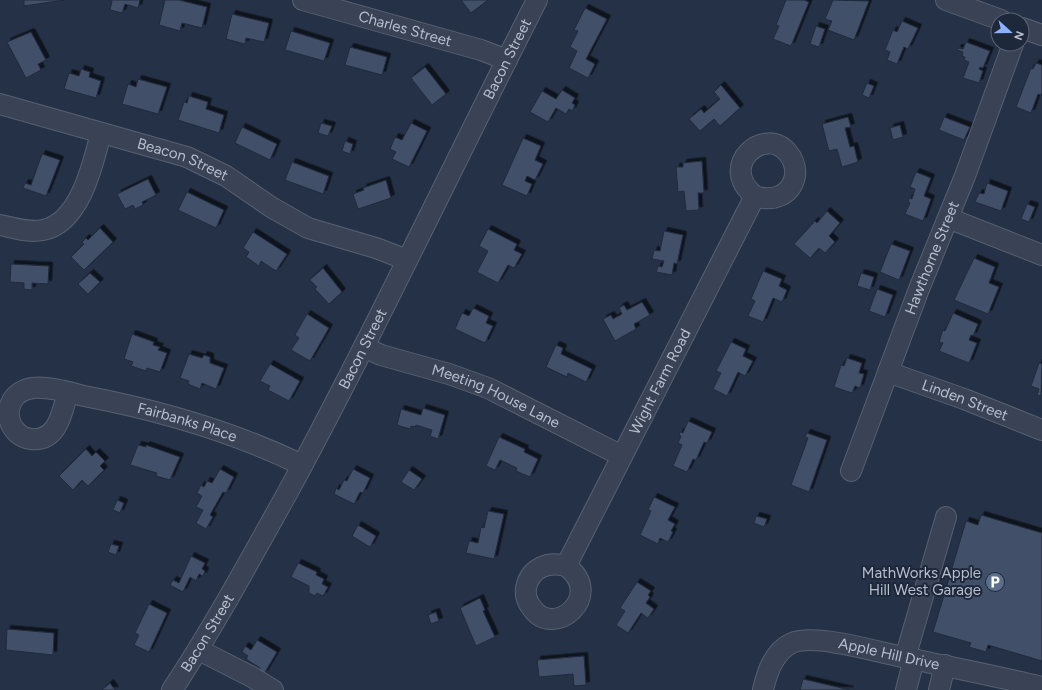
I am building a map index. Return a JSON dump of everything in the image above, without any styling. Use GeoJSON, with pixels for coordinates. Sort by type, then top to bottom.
{"type":"FeatureCollection","features":[{"type":"Feature","properties":{"kind":"street","name":"Charles Street"},"geometry":{"type":"LineString","coordinates":[[303,0],[481,50],[507,60]]}},
{"type":"Feature","properties":{"kind":"street","name":"Bacon Street"},"geometry":{"type":"LineString","coordinates":[[172,690],[199,650],[232,594],[302,465],[364,347],[538,0]]}},
{"type":"Feature","properties":{"kind":"street"},"geometry":{"type":"LineString","coordinates":[[946,0],[990,16]]}},
{"type":"Feature","properties":{"kind":"street"},"geometry":{"type":"LineString","coordinates":[[1030,31],[1042,35]]}},
{"type":"Feature","properties":{"kind":"street","name":"Hawthorne Street"},"geometry":{"type":"LineString","coordinates":[[852,471],[919,289],[948,218],[1010,52]]}},
{"type":"Feature","properties":{"kind":"street","name":"Beacon Street"},"geometry":{"type":"LineString","coordinates":[[0,104],[194,160],[226,176],[270,207],[308,228],[376,248],[407,260]]}},
{"type":"Feature","properties":{"kind":"street"},"geometry":{"type":"LineString","coordinates":[[0,225],[29,230],[42,230],[54,227],[65,219],[73,210],[80,196],[92,164],[101,132]]}},
{"type":"Feature","properties":{"kind":"street","name":"Wight Farm Road"},"geometry":{"type":"LineString","coordinates":[[566,566],[755,196]]}},
{"type":"Feature","properties":{"kind":"street"},"geometry":{"type":"LineString","coordinates":[[948,218],[1042,254]]}},
{"type":"Feature","properties":{"kind":"street","name":"Meeting House Lane"},"geometry":{"type":"LineString","coordinates":[[364,347],[381,355],[449,374],[488,388],[622,456]]}},
{"type":"Feature","properties":{"kind":"street","name":"Linden Street"},"geometry":{"type":"LineString","coordinates":[[888,372],[971,401],[1042,430]]}},
{"type":"Feature","properties":{"kind":"street","name":"Fairbanks Place"},"geometry":{"type":"LineString","coordinates":[[68,392],[139,409],[211,430],[266,448],[302,465]]}},
{"type":"Feature","properties":{"kind":"street"},"geometry":{"type":"LineString","coordinates":[[906,690],[909,658],[946,517]]}},
{"type":"Feature","properties":{"kind":"street","name":"Apple Hill Drive"},"geometry":{"type":"LineString","coordinates":[[763,690],[775,658],[783,648],[794,642],[821,641],[945,665],[1042,687]]}},
{"type":"Feature","properties":{"kind":"street"},"geometry":{"type":"LineString","coordinates":[[199,650],[252,677],[273,690]]}},
{"type":"Feature","properties":{"kind":"street"},"geometry":{"type":"LineString","coordinates":[[939,690],[945,665]]}},
{"type":"Feature","properties":{"kind":"building"},"geometry":{"type":"Polygon","coordinates":[[[24,0],[65,0],[24,6],[24,0]]]}},
{"type":"Feature","properties":{"kind":"building"},"geometry":{"type":"Polygon","coordinates":[[[108,0],[140,0],[138,8],[125,4],[122,13],[110,10],[112,1],[108,0]]]}},
{"type":"Feature","properties":{"kind":"building"},"geometry":{"type":"Polygon","coordinates":[[[165,0],[179,0],[207,7],[202,28],[182,23],[180,31],[159,25],[165,0]]]}},
{"type":"Feature","properties":{"kind":"building"},"geometry":{"type":"Polygon","coordinates":[[[461,0],[488,0],[471,13],[461,0]]]}},
{"type":"Feature","properties":{"kind":"building"},"geometry":{"type":"Polygon","coordinates":[[[786,0],[804,0],[809,2],[791,46],[773,39],[779,26],[776,25],[786,0]]]}},
{"type":"Feature","properties":{"kind":"building"},"geometry":{"type":"Polygon","coordinates":[[[833,0],[869,1],[854,40],[828,30],[832,21],[825,19],[833,0]]]}},
{"type":"Feature","properties":{"kind":"building"},"geometry":{"type":"Polygon","coordinates":[[[585,8],[607,19],[586,59],[595,64],[588,78],[569,68],[577,51],[570,47],[578,31],[574,30],[585,8]]]}},
{"type":"Feature","properties":{"kind":"building"},"geometry":{"type":"Polygon","coordinates":[[[232,14],[269,23],[264,42],[246,38],[245,44],[226,39],[232,14]]]}},
{"type":"Feature","properties":{"kind":"building"},"geometry":{"type":"Polygon","coordinates":[[[902,21],[918,28],[908,49],[904,47],[897,64],[887,60],[890,52],[885,50],[893,30],[897,32],[902,21]]]}},
{"type":"Feature","properties":{"kind":"building"},"geometry":{"type":"Polygon","coordinates":[[[816,26],[825,29],[819,47],[810,44],[816,26]]]}},
{"type":"Feature","properties":{"kind":"building"},"geometry":{"type":"Polygon","coordinates":[[[291,31],[330,43],[324,61],[285,50],[291,31]]]}},
{"type":"Feature","properties":{"kind":"building"},"geometry":{"type":"Polygon","coordinates":[[[31,32],[46,60],[38,64],[41,70],[26,78],[7,42],[31,32]]]}},
{"type":"Feature","properties":{"kind":"building"},"geometry":{"type":"Polygon","coordinates":[[[966,42],[990,51],[983,68],[980,67],[979,69],[983,71],[979,83],[963,78],[969,62],[964,60],[965,57],[962,56],[963,52],[957,50],[958,48],[963,49],[966,42]]]}},
{"type":"Feature","properties":{"kind":"building"},"geometry":{"type":"Polygon","coordinates":[[[350,47],[387,57],[382,75],[345,65],[350,47]]]}},
{"type":"Feature","properties":{"kind":"building"},"geometry":{"type":"Polygon","coordinates":[[[1036,63],[1042,65],[1042,93],[1041,95],[1038,94],[1031,113],[1016,107],[1031,68],[1033,69],[1036,63]]]}},
{"type":"Feature","properties":{"kind":"building"},"geometry":{"type":"Polygon","coordinates":[[[425,67],[446,94],[432,105],[411,78],[425,67]]]}},
{"type":"Feature","properties":{"kind":"building"},"geometry":{"type":"Polygon","coordinates":[[[81,69],[90,72],[89,77],[101,81],[96,98],[64,89],[69,73],[79,76],[81,69]]]}},
{"type":"Feature","properties":{"kind":"building"},"geometry":{"type":"Polygon","coordinates":[[[138,79],[167,87],[158,114],[122,104],[128,84],[136,87],[138,79]]]}},
{"type":"Feature","properties":{"kind":"building"},"geometry":{"type":"Polygon","coordinates":[[[867,83],[874,86],[869,98],[862,95],[867,83]]]}},
{"type":"Feature","properties":{"kind":"building"},"geometry":{"type":"Polygon","coordinates":[[[721,85],[740,108],[720,126],[714,119],[700,131],[689,119],[701,109],[704,113],[720,99],[714,92],[721,85]]]}},
{"type":"Feature","properties":{"kind":"building"},"geometry":{"type":"Polygon","coordinates":[[[562,90],[575,98],[572,103],[575,105],[572,111],[569,109],[566,114],[556,108],[548,122],[530,112],[542,91],[556,99],[562,90]]]}},
{"type":"Feature","properties":{"kind":"building"},"geometry":{"type":"Polygon","coordinates":[[[189,96],[208,102],[206,109],[224,115],[219,133],[178,120],[184,102],[187,103],[189,96]]]}},
{"type":"Feature","properties":{"kind":"building"},"geometry":{"type":"Polygon","coordinates":[[[848,117],[851,127],[845,128],[850,147],[854,146],[858,162],[842,167],[837,149],[829,151],[822,124],[848,117]]]}},
{"type":"Feature","properties":{"kind":"building"},"geometry":{"type":"Polygon","coordinates":[[[944,117],[970,127],[964,140],[939,130],[944,117]]]}},
{"type":"Feature","properties":{"kind":"building"},"geometry":{"type":"Polygon","coordinates":[[[321,123],[332,126],[328,136],[318,133],[321,123]]]}},
{"type":"Feature","properties":{"kind":"building"},"geometry":{"type":"Polygon","coordinates":[[[411,123],[427,131],[409,167],[392,159],[396,152],[390,149],[395,137],[402,140],[411,123]]]}},
{"type":"Feature","properties":{"kind":"building"},"geometry":{"type":"Polygon","coordinates":[[[900,125],[903,137],[893,140],[890,128],[900,125]]]}},
{"type":"Feature","properties":{"kind":"building"},"geometry":{"type":"Polygon","coordinates":[[[242,127],[277,144],[270,160],[235,143],[242,127]]]}},
{"type":"Feature","properties":{"kind":"building"},"geometry":{"type":"Polygon","coordinates":[[[523,138],[541,146],[535,160],[543,164],[535,180],[527,176],[525,181],[532,184],[527,196],[502,185],[523,138]]]}},
{"type":"Feature","properties":{"kind":"building"},"geometry":{"type":"Polygon","coordinates":[[[345,141],[353,144],[350,154],[342,151],[345,141]]]}},
{"type":"Feature","properties":{"kind":"building"},"geometry":{"type":"Polygon","coordinates":[[[42,154],[60,160],[46,196],[23,188],[25,183],[31,185],[42,154]]]}},
{"type":"Feature","properties":{"kind":"building"},"geometry":{"type":"Polygon","coordinates":[[[702,161],[704,193],[698,193],[699,210],[686,211],[684,191],[678,192],[676,167],[683,167],[683,163],[702,161]]]}},
{"type":"Feature","properties":{"kind":"building"},"geometry":{"type":"Polygon","coordinates":[[[292,162],[329,176],[323,194],[285,180],[292,162]]]}},
{"type":"Feature","properties":{"kind":"building"},"geometry":{"type":"Polygon","coordinates":[[[916,172],[931,178],[924,196],[931,199],[923,221],[905,214],[910,203],[908,202],[909,198],[912,199],[915,189],[910,187],[916,172]]]}},
{"type":"Feature","properties":{"kind":"building"},"geometry":{"type":"Polygon","coordinates":[[[148,179],[156,195],[142,202],[143,205],[135,209],[133,205],[125,209],[117,194],[148,179]]]}},
{"type":"Feature","properties":{"kind":"building"},"geometry":{"type":"Polygon","coordinates":[[[386,180],[391,198],[358,209],[353,194],[364,190],[363,188],[386,180]]]}},
{"type":"Feature","properties":{"kind":"building"},"geometry":{"type":"Polygon","coordinates":[[[987,183],[1008,191],[1001,211],[975,202],[979,193],[984,194],[987,183]]]}},
{"type":"Feature","properties":{"kind":"building"},"geometry":{"type":"Polygon","coordinates":[[[187,192],[224,210],[216,228],[178,210],[187,192]]]}},
{"type":"Feature","properties":{"kind":"building"},"geometry":{"type":"Polygon","coordinates":[[[1027,204],[1035,207],[1029,222],[1021,219],[1027,204]]]}},
{"type":"Feature","properties":{"kind":"building"},"geometry":{"type":"Polygon","coordinates":[[[827,211],[840,223],[829,236],[835,242],[825,253],[819,248],[810,258],[794,244],[815,221],[817,223],[827,211]]]}},
{"type":"Feature","properties":{"kind":"building"},"geometry":{"type":"Polygon","coordinates":[[[100,228],[113,242],[84,270],[71,257],[84,244],[82,242],[86,238],[88,240],[100,228]]]}},
{"type":"Feature","properties":{"kind":"building"},"geometry":{"type":"Polygon","coordinates":[[[488,229],[517,244],[514,250],[522,254],[514,268],[508,265],[498,283],[477,272],[488,251],[479,246],[488,229]]]}},
{"type":"Feature","properties":{"kind":"building"},"geometry":{"type":"Polygon","coordinates":[[[664,231],[683,235],[677,264],[674,263],[672,275],[656,272],[658,266],[662,267],[664,261],[652,259],[654,250],[660,251],[664,231]]]}},
{"type":"Feature","properties":{"kind":"building"},"geometry":{"type":"Polygon","coordinates":[[[253,232],[287,254],[276,271],[261,261],[259,266],[246,257],[249,252],[243,248],[253,232]]]}},
{"type":"Feature","properties":{"kind":"building"},"geometry":{"type":"Polygon","coordinates":[[[891,244],[910,251],[899,280],[880,272],[891,244]]]}},
{"type":"Feature","properties":{"kind":"building"},"geometry":{"type":"Polygon","coordinates":[[[974,258],[995,267],[989,283],[999,287],[988,314],[954,300],[974,258]]]}},
{"type":"Feature","properties":{"kind":"building"},"geometry":{"type":"Polygon","coordinates":[[[11,264],[49,266],[48,284],[32,283],[32,290],[24,289],[24,283],[10,282],[11,264]]]}},
{"type":"Feature","properties":{"kind":"building"},"geometry":{"type":"Polygon","coordinates":[[[323,268],[342,292],[329,304],[315,289],[317,287],[310,280],[323,268]]]}},
{"type":"Feature","properties":{"kind":"building"},"geometry":{"type":"Polygon","coordinates":[[[763,271],[782,279],[779,286],[787,290],[782,302],[773,298],[763,322],[748,316],[755,301],[751,299],[763,271]]]}},
{"type":"Feature","properties":{"kind":"building"},"geometry":{"type":"Polygon","coordinates":[[[90,273],[100,282],[88,294],[78,284],[90,273]]]}},
{"type":"Feature","properties":{"kind":"building"},"geometry":{"type":"Polygon","coordinates":[[[861,273],[874,277],[870,290],[857,286],[861,273]]]}},
{"type":"Feature","properties":{"kind":"building"},"geometry":{"type":"Polygon","coordinates":[[[877,289],[893,295],[885,317],[869,311],[877,289]]]}},
{"type":"Feature","properties":{"kind":"building"},"geometry":{"type":"Polygon","coordinates":[[[642,302],[650,315],[634,324],[636,329],[615,341],[603,319],[611,315],[613,319],[622,314],[619,308],[624,305],[627,310],[642,302]]]}},
{"type":"Feature","properties":{"kind":"building"},"geometry":{"type":"Polygon","coordinates":[[[473,308],[489,316],[486,323],[493,326],[485,343],[455,329],[462,313],[469,316],[473,308]]]}},
{"type":"Feature","properties":{"kind":"building"},"geometry":{"type":"Polygon","coordinates":[[[953,313],[978,324],[973,336],[971,335],[969,340],[977,343],[969,363],[939,351],[943,343],[939,342],[943,330],[945,331],[953,313]]]}},
{"type":"Feature","properties":{"kind":"building"},"geometry":{"type":"Polygon","coordinates":[[[307,314],[329,328],[310,361],[291,350],[299,338],[295,335],[307,314]]]}},
{"type":"Feature","properties":{"kind":"building"},"geometry":{"type":"Polygon","coordinates":[[[132,334],[154,342],[153,345],[160,347],[158,350],[167,353],[160,372],[147,368],[146,371],[131,366],[133,362],[124,359],[132,334]]]}},
{"type":"Feature","properties":{"kind":"building"},"geometry":{"type":"Polygon","coordinates":[[[731,342],[746,349],[743,356],[753,361],[745,376],[738,372],[727,396],[713,389],[721,373],[716,371],[731,342]]]}},
{"type":"Feature","properties":{"kind":"building"},"geometry":{"type":"Polygon","coordinates":[[[556,345],[563,348],[561,354],[592,369],[586,382],[568,373],[567,377],[546,367],[556,345]]]}},
{"type":"Feature","properties":{"kind":"building"},"geometry":{"type":"Polygon","coordinates":[[[189,354],[202,358],[204,355],[210,357],[210,363],[224,368],[216,389],[202,383],[200,389],[188,384],[189,381],[180,378],[189,354]]]}},
{"type":"Feature","properties":{"kind":"building"},"geometry":{"type":"Polygon","coordinates":[[[847,358],[862,363],[859,373],[864,374],[860,388],[855,386],[852,393],[834,387],[841,365],[844,366],[847,358]]]}},
{"type":"Feature","properties":{"kind":"building"},"geometry":{"type":"Polygon","coordinates":[[[1039,363],[1042,364],[1041,396],[1037,395],[1039,389],[1031,386],[1039,363]]]}},
{"type":"Feature","properties":{"kind":"building"},"geometry":{"type":"Polygon","coordinates":[[[270,364],[300,381],[289,401],[268,390],[270,386],[260,381],[270,364]]]}},
{"type":"Feature","properties":{"kind":"building"},"geometry":{"type":"Polygon","coordinates":[[[423,408],[445,415],[438,439],[430,436],[432,430],[416,425],[415,427],[411,426],[410,429],[397,425],[401,409],[421,415],[423,408]]]}},
{"type":"Feature","properties":{"kind":"building"},"geometry":{"type":"Polygon","coordinates":[[[688,421],[712,432],[707,443],[704,442],[696,460],[693,459],[687,472],[673,466],[682,445],[678,443],[681,436],[679,435],[680,432],[683,433],[688,421]]]}},
{"type":"Feature","properties":{"kind":"building"},"geometry":{"type":"Polygon","coordinates":[[[807,433],[827,440],[809,492],[791,485],[808,438],[805,437],[807,433]]]}},
{"type":"Feature","properties":{"kind":"building"},"geometry":{"type":"Polygon","coordinates":[[[499,437],[525,449],[524,452],[538,459],[530,477],[516,471],[517,468],[500,460],[495,470],[486,466],[499,437]]]}},
{"type":"Feature","properties":{"kind":"building"},"geometry":{"type":"Polygon","coordinates":[[[138,445],[146,447],[146,445],[180,457],[170,480],[156,476],[157,473],[130,465],[138,445]]]}},
{"type":"Feature","properties":{"kind":"building"},"geometry":{"type":"Polygon","coordinates":[[[86,449],[92,456],[96,452],[105,461],[100,466],[104,470],[88,486],[82,480],[73,490],[59,476],[86,449]]]}},
{"type":"Feature","properties":{"kind":"building"},"geometry":{"type":"Polygon","coordinates":[[[220,469],[234,477],[226,493],[223,492],[210,515],[213,517],[206,529],[196,523],[203,510],[196,507],[202,496],[197,493],[201,485],[204,487],[207,481],[212,483],[220,469]]]}},
{"type":"Feature","properties":{"kind":"building"},"geometry":{"type":"Polygon","coordinates":[[[353,469],[370,478],[363,493],[360,492],[354,504],[334,494],[336,488],[339,490],[344,480],[347,481],[353,469]]]}},
{"type":"Feature","properties":{"kind":"building"},"geometry":{"type":"Polygon","coordinates":[[[409,470],[422,479],[414,490],[401,482],[409,470]]]}},
{"type":"Feature","properties":{"kind":"building"},"geometry":{"type":"Polygon","coordinates":[[[654,497],[675,507],[668,520],[675,524],[671,531],[673,532],[668,542],[660,538],[658,544],[640,535],[651,511],[648,510],[654,497]]]}},
{"type":"Feature","properties":{"kind":"building"},"geometry":{"type":"Polygon","coordinates":[[[117,500],[124,503],[120,513],[113,510],[117,500]]]}},
{"type":"Feature","properties":{"kind":"building"},"geometry":{"type":"Polygon","coordinates":[[[488,511],[504,514],[494,559],[466,553],[469,541],[478,543],[481,527],[484,528],[488,511]]]}},
{"type":"Feature","properties":{"kind":"building","name":"MathWorks Apple Hill West Garage"},"geometry":{"type":"Polygon","coordinates":[[[981,515],[1042,533],[1042,661],[988,645],[986,652],[969,647],[971,643],[933,632],[966,521],[978,525],[981,515]]]}},
{"type":"Feature","properties":{"kind":"building"},"geometry":{"type":"Polygon","coordinates":[[[756,516],[767,519],[764,527],[754,523],[756,516]]]}},
{"type":"Feature","properties":{"kind":"building"},"geometry":{"type":"Polygon","coordinates":[[[358,525],[376,536],[370,547],[352,536],[358,525]]]}},
{"type":"Feature","properties":{"kind":"building"},"geometry":{"type":"Polygon","coordinates":[[[111,544],[119,546],[116,555],[108,552],[111,544]]]}},
{"type":"Feature","properties":{"kind":"building"},"geometry":{"type":"Polygon","coordinates":[[[191,556],[205,563],[202,569],[205,571],[203,576],[199,574],[196,581],[190,577],[183,592],[170,585],[173,580],[179,583],[191,556]]]}},
{"type":"Feature","properties":{"kind":"building"},"geometry":{"type":"Polygon","coordinates":[[[298,563],[317,572],[316,575],[324,579],[322,584],[328,587],[323,596],[317,593],[315,596],[309,593],[309,586],[291,577],[298,563]]]}},
{"type":"Feature","properties":{"kind":"building"},"geometry":{"type":"Polygon","coordinates":[[[637,582],[651,591],[648,595],[650,597],[646,603],[654,609],[648,618],[641,613],[628,633],[616,625],[625,611],[620,608],[637,582]]]}},
{"type":"Feature","properties":{"kind":"building"},"geometry":{"type":"Polygon","coordinates":[[[480,598],[485,610],[483,611],[495,637],[476,646],[460,608],[480,598]]]}},
{"type":"Feature","properties":{"kind":"building"},"geometry":{"type":"Polygon","coordinates":[[[149,604],[167,613],[149,652],[134,645],[139,635],[135,633],[149,604]]]}},
{"type":"Feature","properties":{"kind":"building"},"geometry":{"type":"Polygon","coordinates":[[[436,612],[439,621],[431,624],[428,615],[436,612]]]}},
{"type":"Feature","properties":{"kind":"building"},"geometry":{"type":"Polygon","coordinates":[[[7,629],[54,633],[53,655],[6,650],[7,629]]]}},
{"type":"Feature","properties":{"kind":"building"},"geometry":{"type":"Polygon","coordinates":[[[257,640],[277,652],[264,674],[258,671],[260,668],[246,659],[248,656],[242,652],[245,646],[251,650],[257,640]]]}},
{"type":"Feature","properties":{"kind":"building"},"geometry":{"type":"Polygon","coordinates":[[[584,656],[586,685],[574,686],[573,674],[539,677],[537,660],[584,656]]]}},
{"type":"Feature","properties":{"kind":"building"},"geometry":{"type":"Polygon","coordinates":[[[803,679],[850,690],[800,690],[803,679]]]}},
{"type":"Feature","properties":{"kind":"building"},"geometry":{"type":"Polygon","coordinates":[[[110,683],[115,690],[102,690],[110,683]]]}},
{"type":"Feature","properties":{"kind":"place","name":"MathWorks Apple Hill West Garage"},"geometry":{"type":"Point","coordinates":[995,582]}}]}
